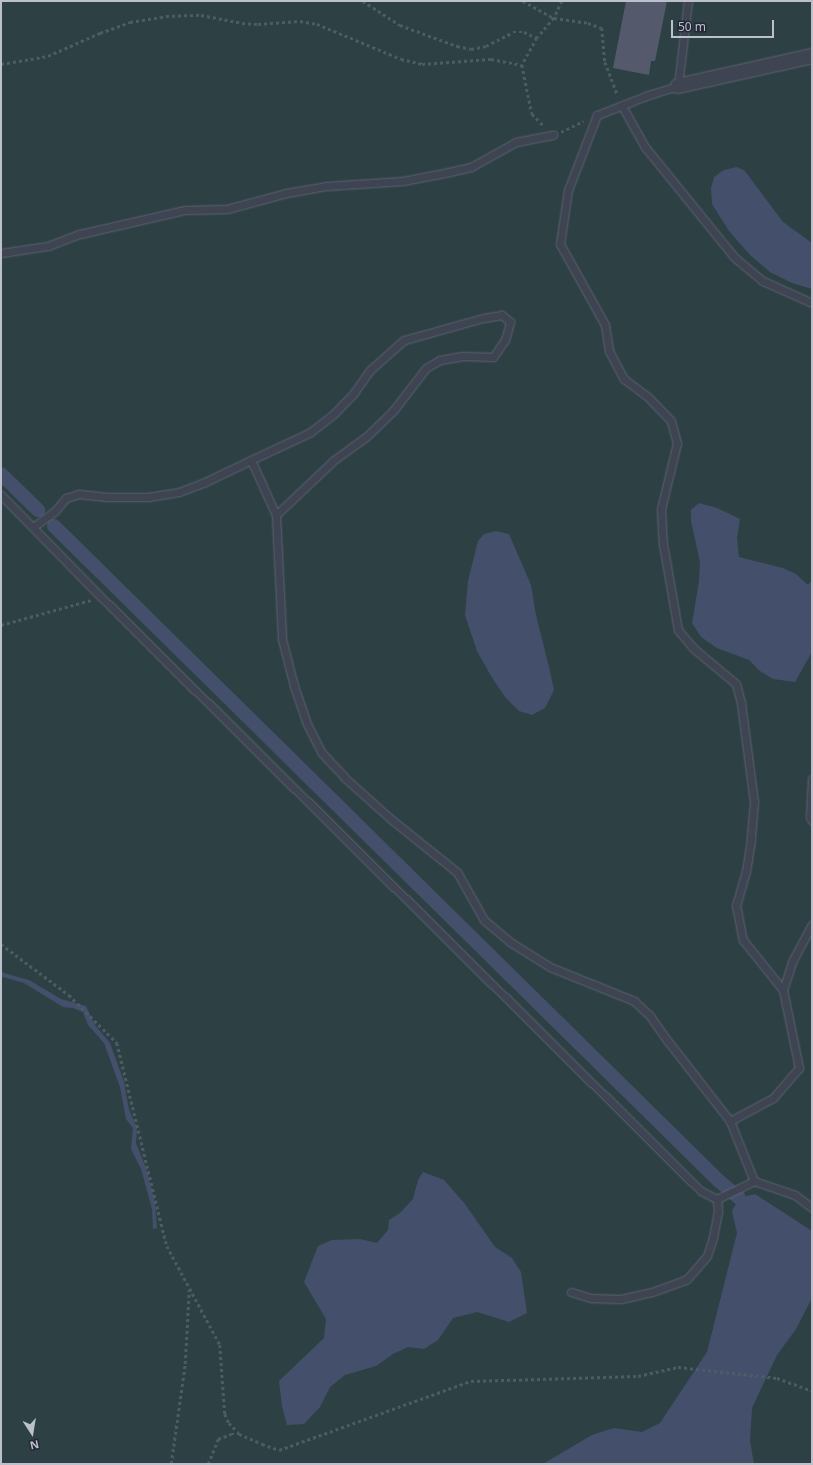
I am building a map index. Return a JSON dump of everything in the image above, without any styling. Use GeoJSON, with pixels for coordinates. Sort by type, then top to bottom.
{"type":"FeatureCollection","features":[{"type":"Feature","properties":{"kind":"street"},"geometry":{"type":"LineString","coordinates":[[678,86],[812,56]]}},
{"type":"Feature","properties":{"kind":"lane"},"geometry":{"type":"LineString","coordinates":[[688,1],[678,86],[646,96],[597,115],[568,190],[560,244],[605,326],[609,350],[624,380],[648,397],[671,421],[677,443],[661,509],[663,544],[678,630],[693,648],[736,684],[742,703],[754,802],[750,848],[736,905],[743,940],[783,990],[799,1068],[773,1098],[730,1121]]}},
{"type":"Feature","properties":{"kind":"lane"},"geometry":{"type":"LineString","coordinates":[[622,106],[645,147],[734,257],[763,281],[812,303]]}},
{"type":"Feature","properties":{"kind":"lane"},"geometry":{"type":"LineString","coordinates":[[1,253],[48,246],[80,234],[130,221],[185,210],[227,209],[286,193],[327,186],[403,181],[449,172],[471,167],[516,142],[553,135]]}},
{"type":"Feature","properties":{"kind":"lane"},"geometry":{"type":"LineString","coordinates":[[33,527],[55,511],[66,498],[79,494],[107,497],[148,497],[179,492],[203,483],[311,432],[335,413],[354,393],[370,370],[404,340],[482,318],[502,315],[510,322],[505,340],[493,357],[463,356],[440,360],[426,368],[393,411],[366,437],[334,460],[276,515]]}},
{"type":"Feature","properties":{"kind":"lane"},"geometry":{"type":"LineString","coordinates":[[250,460],[276,515],[282,639],[294,686],[307,724],[322,753],[345,778],[392,820],[457,872],[484,920],[510,942],[550,967],[634,1001],[645,1011],[730,1121],[754,1180]]}},
{"type":"Feature","properties":{"kind":"lane"},"geometry":{"type":"LineString","coordinates":[[1,495],[101,597],[701,1191],[717,1199]]}},
{"type":"Feature","properties":{"kind":"lane"},"geometry":{"type":"LineString","coordinates":[[812,780],[810,817],[812,821]]}},
{"type":"Feature","properties":{"kind":"lane"},"geometry":{"type":"LineString","coordinates":[[783,990],[793,960],[812,925]]}},
{"type":"Feature","properties":{"kind":"lane"},"geometry":{"type":"LineString","coordinates":[[717,1199],[754,1180],[795,1195],[812,1208]]}},
{"type":"Feature","properties":{"kind":"lane"},"geometry":{"type":"LineString","coordinates":[[571,1292],[591,1298],[621,1299],[652,1292],[687,1279],[707,1256],[713,1237],[718,1212],[717,1199]]}},
{"type":"Feature","properties":{"kind":"path"},"geometry":{"type":"LineString","coordinates":[[363,1],[400,25],[457,46],[471,48],[486,46],[513,32],[524,32],[537,38]]}},
{"type":"Feature","properties":{"kind":"path"},"geometry":{"type":"LineString","coordinates":[[523,1],[554,18],[588,23],[602,28],[605,62],[622,106]]}},
{"type":"Feature","properties":{"kind":"path"},"geometry":{"type":"LineString","coordinates":[[562,1],[554,18],[537,38],[522,65],[532,114],[553,135],[597,115]]}},
{"type":"Feature","properties":{"kind":"path"},"geometry":{"type":"LineString","coordinates":[[1,64],[48,56],[100,33],[130,22],[166,16],[201,15],[242,23],[258,24],[300,20],[317,24],[401,59],[422,64],[491,59],[522,65]]}},
{"type":"Feature","properties":{"kind":"path"},"geometry":{"type":"LineString","coordinates":[[1,624],[101,597]]}},
{"type":"Feature","properties":{"kind":"path"},"geometry":{"type":"LineString","coordinates":[[1,944],[69,995],[118,1043],[167,1246],[189,1290],[220,1345],[225,1414],[229,1423],[239,1434]]}},
{"type":"Feature","properties":{"kind":"path"},"geometry":{"type":"LineString","coordinates":[[171,1464],[185,1364],[189,1290]]}},
{"type":"Feature","properties":{"kind":"path"},"geometry":{"type":"LineString","coordinates":[[208,1464],[218,1439],[231,1434],[239,1434],[279,1450],[471,1381],[638,1376],[678,1367],[777,1378],[812,1391]]}},
{"type":"Feature","properties":{"kind":"green space"},"geometry":{"type":"Polygon","coordinates":[[[1,1],[812,1],[812,1464],[1,1464],[1,1]]]}},
{"type":"Feature","properties":{"kind":"water"},"geometry":{"type":"Polygon","coordinates":[[[737,167],[745,171],[783,222],[812,243],[812,289],[792,283],[770,272],[750,255],[729,231],[712,204],[711,188],[714,177],[724,170],[737,167]]]}},
{"type":"Feature","properties":{"kind":"water"},"geometry":{"type":"Polygon","coordinates":[[[699,503],[717,508],[740,519],[737,538],[739,557],[783,568],[796,574],[808,585],[812,580],[812,652],[795,682],[773,679],[760,671],[749,660],[717,648],[701,637],[692,623],[699,581],[700,562],[691,521],[691,510],[699,503]]]}},
{"type":"Feature","properties":{"kind":"water"},"geometry":{"type":"Polygon","coordinates":[[[496,531],[509,534],[531,585],[536,615],[554,690],[545,708],[532,715],[519,711],[505,697],[477,651],[465,615],[468,581],[478,541],[484,534],[496,531]]]}},
{"type":"Feature","properties":{"kind":"water"},"geometry":{"type":"Polygon","coordinates":[[[1,970],[4,973],[29,980],[61,999],[86,1006],[95,1025],[110,1043],[124,1082],[129,1110],[137,1128],[136,1143],[146,1168],[155,1202],[157,1228],[153,1229],[152,1209],[141,1169],[131,1149],[133,1128],[126,1119],[120,1087],[104,1043],[88,1025],[83,1012],[73,1008],[63,1007],[24,983],[3,977],[1,979],[1,970]]]}},
{"type":"Feature","properties":{"kind":"water"},"geometry":{"type":"Polygon","coordinates":[[[423,1172],[444,1180],[465,1204],[495,1247],[512,1258],[521,1272],[527,1313],[509,1322],[477,1312],[453,1318],[438,1340],[424,1349],[408,1347],[393,1354],[376,1366],[345,1375],[330,1387],[320,1407],[304,1424],[287,1425],[282,1406],[279,1381],[324,1338],[326,1319],[304,1282],[318,1246],[332,1240],[360,1239],[377,1243],[388,1230],[389,1220],[400,1213],[413,1199],[418,1180],[423,1172]]]}},
{"type":"Feature","properties":{"kind":"water"},"geometry":{"type":"Polygon","coordinates":[[[755,1194],[812,1231],[812,1298],[796,1329],[777,1355],[752,1408],[750,1441],[754,1464],[543,1464],[592,1435],[614,1428],[642,1432],[660,1423],[707,1352],[737,1233],[732,1211],[739,1198],[755,1194]]]}},
{"type":"Feature","properties":{"kind":"building"},"geometry":{"type":"Polygon","coordinates":[[[626,1],[667,1],[655,61],[651,61],[649,75],[613,68],[626,1]]]}},
{"type":"Feature","properties":{"kind":"waterway"},"geometry":{"type":"LineString","coordinates":[[1,474],[38,510]]}},
{"type":"Feature","properties":{"kind":"waterway"},"geometry":{"type":"LineString","coordinates":[[54,526],[719,1181],[739,1198]]}}]}
